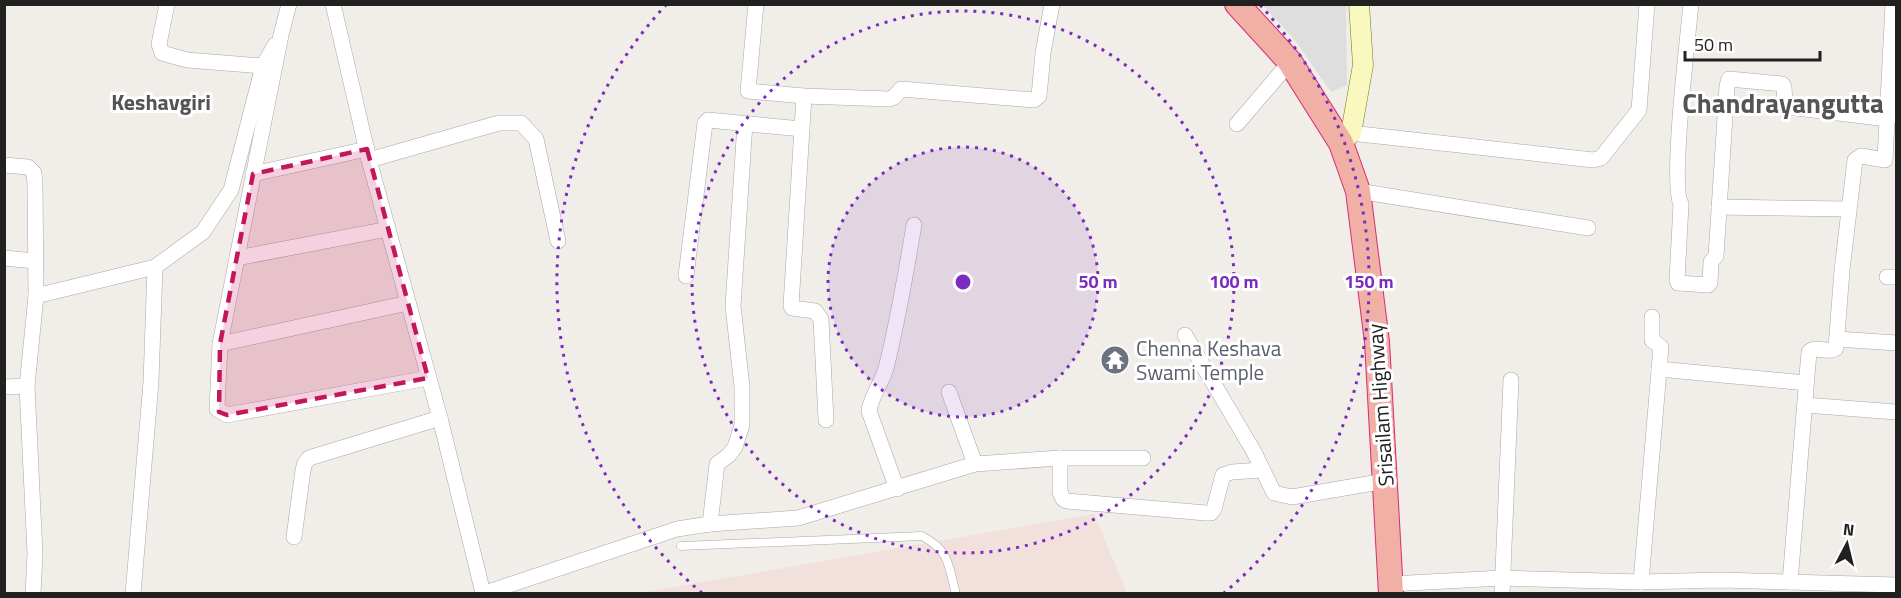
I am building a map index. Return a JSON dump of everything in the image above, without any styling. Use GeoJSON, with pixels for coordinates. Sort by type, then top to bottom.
{"type":"FeatureCollection","features":[{"type":"Feature","properties":{"kind":"highway","name":"Srisailam Highway"},"geometry":{"type":"LineString","coordinates":[[1237,4],[1290,62],[1346,138],[1358,191],[1377,342],[1391,589]]}},
{"type":"Feature","properties":{"kind":"main road"},"geometry":{"type":"LineString","coordinates":[[1346,138],[1363,65],[1359,4]]}},
{"type":"Feature","properties":{"kind":"street"},"geometry":{"type":"LineString","coordinates":[[167,4],[159,44],[162,53],[187,60],[263,66]]}},
{"type":"Feature","properties":{"kind":"street"},"geometry":{"type":"LineString","coordinates":[[289,4],[220,344],[217,409],[227,415],[428,378]]}},
{"type":"Feature","properties":{"kind":"street"},"geometry":{"type":"LineString","coordinates":[[333,4],[368,155],[440,418],[483,593],[678,529],[710,524],[798,518],[975,464],[1060,458],[1143,458]]}},
{"type":"Feature","properties":{"kind":"street"},"geometry":{"type":"LineString","coordinates":[[756,4],[748,91],[804,96],[889,99],[901,89],[1008,99],[1038,99],[1052,4]]}},
{"type":"Feature","properties":{"kind":"street"},"geometry":{"type":"LineString","coordinates":[[1346,138],[1593,160],[1601,158],[1639,110],[1647,4]]}},
{"type":"Feature","properties":{"kind":"street"},"geometry":{"type":"LineString","coordinates":[[1691,4],[1677,169],[1677,198],[1681,204],[1678,283],[1708,285],[1710,283],[1711,266],[1716,256],[1729,79],[1782,84],[1785,104],[1788,107],[1888,118]]}},
{"type":"Feature","properties":{"kind":"street"},"geometry":{"type":"LineString","coordinates":[[1790,582],[1809,352],[1814,348],[1834,350],[1837,339],[1842,270],[1855,160],[1861,156],[1891,161],[1888,118],[1893,4]]}},
{"type":"Feature","properties":{"kind":"street"},"geometry":{"type":"LineString","coordinates":[[36,296],[155,267],[203,232],[231,190],[263,66],[281,35]]}},
{"type":"Feature","properties":{"kind":"street"},"geometry":{"type":"LineString","coordinates":[[1237,124],[1290,62]]}},
{"type":"Feature","properties":{"kind":"street"},"geometry":{"type":"LineString","coordinates":[[804,96],[791,306],[815,311],[821,319],[826,420]]}},
{"type":"Feature","properties":{"kind":"street"},"geometry":{"type":"LineString","coordinates":[[686,276],[705,123],[708,120],[802,129]]}},
{"type":"Feature","properties":{"kind":"street"},"geometry":{"type":"LineString","coordinates":[[253,174],[368,155],[499,123],[521,123],[536,139],[558,242]]}},
{"type":"Feature","properties":{"kind":"street"},"geometry":{"type":"LineString","coordinates":[[710,524],[717,464],[735,447],[742,425],[742,387],[733,306],[745,123]]}},
{"type":"Feature","properties":{"kind":"street"},"geometry":{"type":"LineString","coordinates":[[4,165],[28,167],[34,173],[36,296],[27,386],[34,554],[33,594]]}},
{"type":"Feature","properties":{"kind":"street"},"geometry":{"type":"LineString","coordinates":[[1358,191],[1588,228]]}},
{"type":"Feature","properties":{"kind":"street"},"geometry":{"type":"LineString","coordinates":[[1719,207],[1849,208]]}},
{"type":"Feature","properties":{"kind":"street"},"geometry":{"type":"LineString","coordinates":[[897,489],[869,411],[885,373],[914,225]]}},
{"type":"Feature","properties":{"kind":"street"},"geometry":{"type":"LineString","coordinates":[[237,258],[388,229]]}},
{"type":"Feature","properties":{"kind":"street"},"geometry":{"type":"LineString","coordinates":[[4,258],[35,261]]}},
{"type":"Feature","properties":{"kind":"street"},"geometry":{"type":"LineString","coordinates":[[133,594],[150,382],[155,267]]}},
{"type":"Feature","properties":{"kind":"street"},"geometry":{"type":"LineString","coordinates":[[220,344],[408,303]]}},
{"type":"Feature","properties":{"kind":"street"},"geometry":{"type":"LineString","coordinates":[[1641,582],[1661,347],[1653,340],[1652,317]]}},
{"type":"Feature","properties":{"kind":"street"},"geometry":{"type":"LineString","coordinates":[[1185,335],[1254,452],[1274,493],[1285,497],[1385,481]]}},
{"type":"Feature","properties":{"kind":"street"},"geometry":{"type":"LineString","coordinates":[[1837,339],[1896,343]]}},
{"type":"Feature","properties":{"kind":"street"},"geometry":{"type":"LineString","coordinates":[[1659,369],[1806,382]]}},
{"type":"Feature","properties":{"kind":"street"},"geometry":{"type":"LineString","coordinates":[[1502,594],[1511,380]]}},
{"type":"Feature","properties":{"kind":"street"},"geometry":{"type":"LineString","coordinates":[[4,387],[27,386]]}},
{"type":"Feature","properties":{"kind":"street"},"geometry":{"type":"LineString","coordinates":[[949,392],[975,464]]}},
{"type":"Feature","properties":{"kind":"street"},"geometry":{"type":"LineString","coordinates":[[1805,405],[1896,412]]}},
{"type":"Feature","properties":{"kind":"street"},"geometry":{"type":"LineString","coordinates":[[294,537],[303,470],[309,458],[440,418]]}},
{"type":"Feature","properties":{"kind":"street"},"geometry":{"type":"LineString","coordinates":[[1060,458],[1060,492],[1066,501],[1211,513],[1223,475],[1232,472],[1261,470]]}},
{"type":"Feature","properties":{"kind":"street"},"geometry":{"type":"LineString","coordinates":[[1391,589],[1502,578],[1721,587],[1790,582],[1896,585]]}},
{"type":"Feature","properties":{"kind":"lane"},"geometry":{"type":"LineString","coordinates":[[681,546],[922,536],[938,545],[946,558],[956,594]]}},
{"type":"Feature","properties":{"kind":"highlighted area"},"geometry":{"type":"Polygon","coordinates":[[[367,149],[428,378],[227,415],[219,412],[220,344],[253,174],[367,149]]]}},
{"type":"Feature","properties":{"kind":"shaded area"},"geometry":{"type":"Polygon","coordinates":[[[1263,5],[1346,5],[1347,85],[1331,92],[1294,39],[1263,5]]]}},
{"type":"Feature","properties":{"kind":"shaded area"},"geometry":{"type":"Polygon","coordinates":[[[1094,514],[1127,593],[634,594],[1094,514]]]}},
{"type":"Feature","properties":{"kind":"place","name":"Chenna Keshava Swami Temple"},"geometry":{"type":"Point","coordinates":[1115,360]}},
{"type":"Feature","properties":{"kind":"district","name":"Keshavgiri"},"geometry":{"type":"Point","coordinates":[161,102]}},
{"type":"Feature","properties":{"kind":"district","name":"Chandrayangutta"},"geometry":{"type":"Point","coordinates":[1783,102]}}]}
